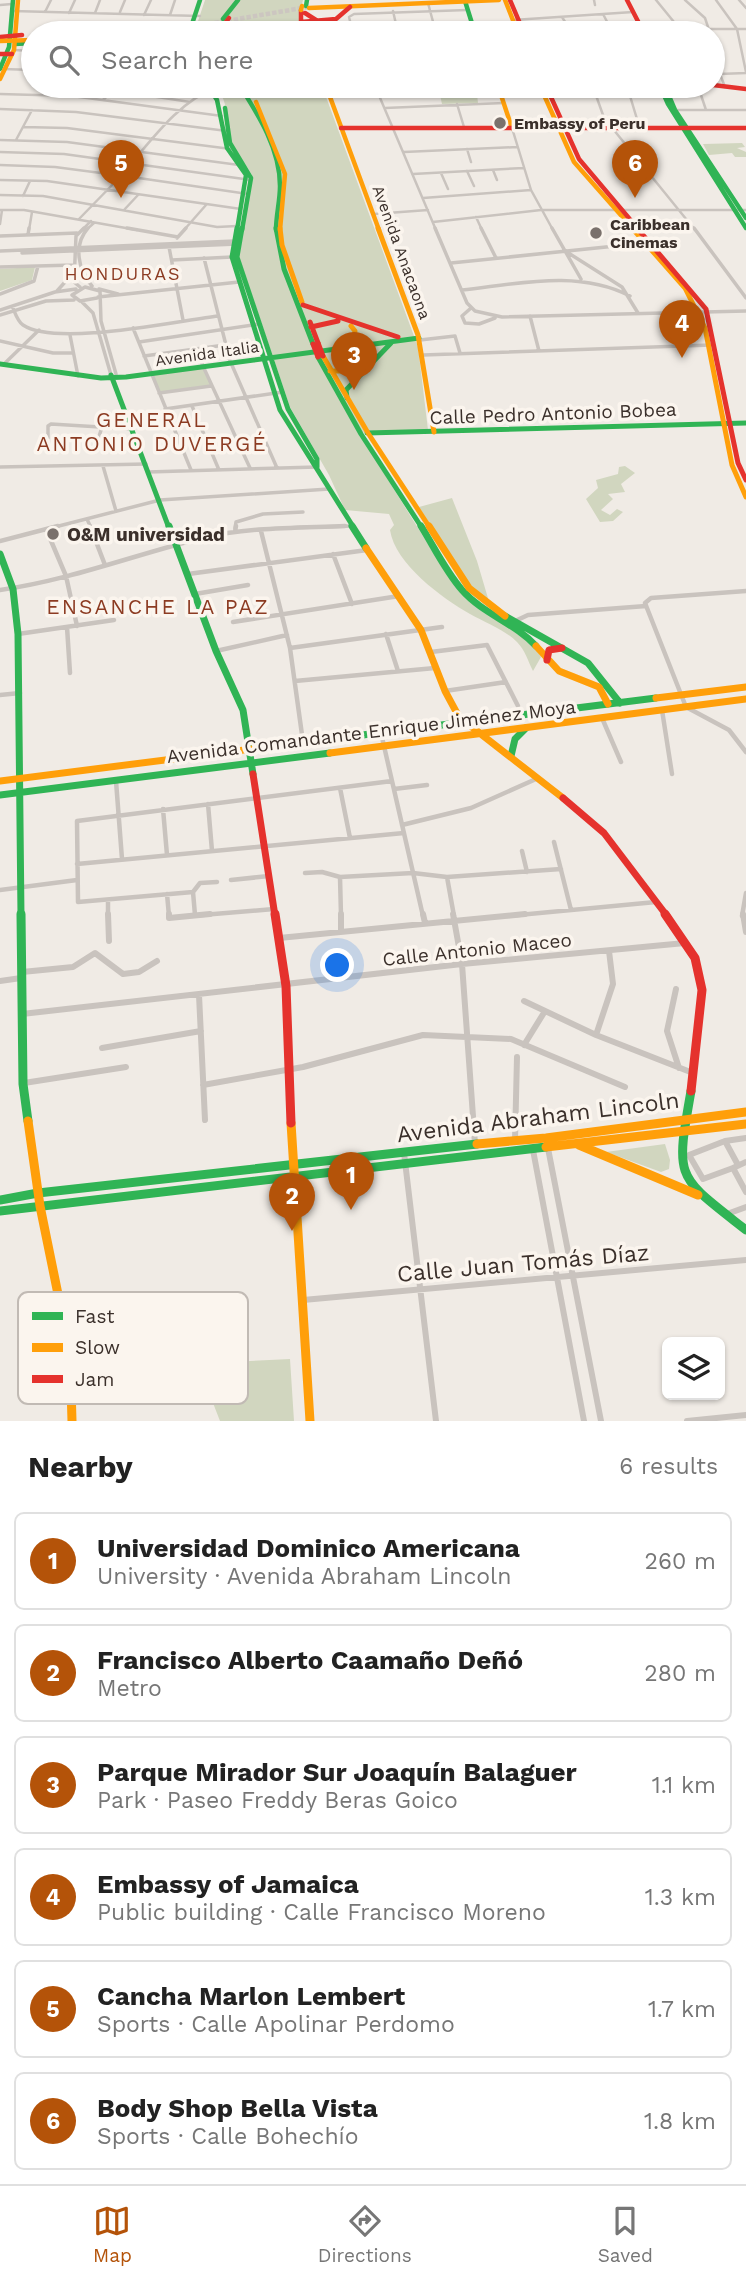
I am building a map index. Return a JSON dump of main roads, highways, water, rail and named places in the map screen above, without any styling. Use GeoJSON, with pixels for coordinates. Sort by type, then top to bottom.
{"type":"FeatureCollection","features":[{"type":"Feature","properties":{"kind":"main road"},"geometry":{"type":"LineString","coordinates":[[195,21],[202,0]]}},
{"type":"Feature","properties":{"kind":"main road"},"geometry":{"type":"LineString","coordinates":[[222,21],[240,0]]}},
{"type":"Feature","properties":{"kind":"main road"},"geometry":{"type":"LineString","coordinates":[[305,11],[450,1],[466,6],[499,0]]}},
{"type":"Feature","properties":{"kind":"main road"},"geometry":{"type":"LineString","coordinates":[[507,0],[515,20]]}},
{"type":"Feature","properties":{"kind":"main road"},"geometry":{"type":"LineString","coordinates":[[629,0],[639,21]]}},
{"type":"Feature","properties":{"kind":"main road"},"geometry":{"type":"LineString","coordinates":[[629,0],[640,21]]}},
{"type":"Feature","properties":{"kind":"main road"},"geometry":{"type":"LineString","coordinates":[[305,11],[370,2],[423,4]]}},
{"type":"Feature","properties":{"kind":"main road"},"geometry":{"type":"LineString","coordinates":[[305,11],[336,19],[348,8],[370,2]]}},
{"type":"Feature","properties":{"kind":"main road"},"geometry":{"type":"LineString","coordinates":[[305,11],[370,2]]}},
{"type":"Feature","properties":{"kind":"main road"},"geometry":{"type":"LineString","coordinates":[[0,79],[11,45],[15,5]]}},
{"type":"Feature","properties":{"kind":"main road"},"geometry":{"type":"LineString","coordinates":[[305,11],[317,20],[331,19],[339,13],[331,8],[320,7]]}},
{"type":"Feature","properties":{"kind":"main road"},"geometry":{"type":"LineString","coordinates":[[0,39],[11,45]]}},
{"type":"Feature","properties":{"kind":"main road"},"geometry":{"type":"LineString","coordinates":[[0,39],[21,39]]}},
{"type":"Feature","properties":{"kind":"main road"},"geometry":{"type":"LineString","coordinates":[[725,87],[746,89]]}},
{"type":"Feature","properties":{"kind":"main road"},"geometry":{"type":"LineString","coordinates":[[218,98],[230,149],[248,180]]}},
{"type":"Feature","properties":{"kind":"main road"},"geometry":{"type":"LineString","coordinates":[[220,98],[224,104],[224,130]]}},
{"type":"Feature","properties":{"kind":"main road"},"geometry":{"type":"LineString","coordinates":[[249,98],[285,174],[280,225],[282,245],[310,327],[328,371],[365,434],[462,590],[487,611],[527,636],[548,661],[571,677],[598,687],[608,704]]}},
{"type":"Feature","properties":{"kind":"main road","name":"Avenida Anacaona"},"geometry":{"type":"LineString","coordinates":[[330,98],[419,338],[434,432]]}},
{"type":"Feature","properties":{"kind":"main road"},"geometry":{"type":"LineString","coordinates":[[502,98],[512,128]]}},
{"type":"Feature","properties":{"kind":"main road"},"geometry":{"type":"LineString","coordinates":[[548,98],[574,162],[690,286],[702,311],[727,423],[738,463],[746,480]]}},
{"type":"Feature","properties":{"kind":"main road"},"geometry":{"type":"LineString","coordinates":[[669,98],[686,129],[746,218]]}},
{"type":"Feature","properties":{"kind":"main road"},"geometry":{"type":"LineString","coordinates":[[669,98],[686,129]]}},
{"type":"Feature","properties":{"kind":"main road"},"geometry":{"type":"LineString","coordinates":[[341,128],[746,128]]}},
{"type":"Feature","properties":{"kind":"main road"},"geometry":{"type":"LineString","coordinates":[[265,129],[280,175],[275,227],[278,248],[310,327]]}},
{"type":"Feature","properties":{"kind":"main road"},"geometry":{"type":"LineString","coordinates":[[230,149],[248,170],[237,242],[232,257],[279,393],[286,421],[310,462],[317,467],[366,550],[421,630],[445,691],[464,722],[511,756],[604,833],[657,902],[695,958],[702,990],[682,1159],[687,1181],[746,1230]]}},
{"type":"Feature","properties":{"kind":"main road"},"geometry":{"type":"LineString","coordinates":[[246,193],[237,226],[237,257],[256,325]]}},
{"type":"Feature","properties":{"kind":"main road"},"geometry":{"type":"LineString","coordinates":[[617,208],[702,311]]}},
{"type":"Feature","properties":{"kind":"main road"},"geometry":{"type":"LineString","coordinates":[[741,210],[746,228]]}},
{"type":"Feature","properties":{"kind":"main road"},"geometry":{"type":"LineString","coordinates":[[303,305],[400,339]]}},
{"type":"Feature","properties":{"kind":"main road"},"geometry":{"type":"LineString","coordinates":[[310,327],[325,322],[344,321],[355,333],[351,340],[342,346]]}},
{"type":"Feature","properties":{"kind":"main road","name":"Avenida Italia"},"geometry":{"type":"LineString","coordinates":[[3,363],[78,374],[114,376],[419,338]]}},
{"type":"Feature","properties":{"kind":"main road"},"geometry":{"type":"LineString","coordinates":[[348,400],[346,390],[389,344],[400,339]]}},
{"type":"Feature","properties":{"kind":"main road"},"geometry":{"type":"LineString","coordinates":[[342,346],[365,353],[368,366]]}},
{"type":"Feature","properties":{"kind":"main road"},"geometry":{"type":"LineString","coordinates":[[328,371],[354,371],[368,366]]}},
{"type":"Feature","properties":{"kind":"main road"},"geometry":{"type":"LineString","coordinates":[[328,371],[348,400],[365,434]]}},
{"type":"Feature","properties":{"kind":"main road"},"geometry":{"type":"LineString","coordinates":[[114,376],[216,651],[243,710],[286,986],[293,1165],[310,1421]]}},
{"type":"Feature","properties":{"kind":"main road"},"geometry":{"type":"LineString","coordinates":[[727,423],[732,465],[746,497]]}},
{"type":"Feature","properties":{"kind":"main road","name":"Calle Pedro Antonio Bobea"},"geometry":{"type":"LineString","coordinates":[[365,434],[746,423]]}},
{"type":"Feature","properties":{"kind":"main road"},"geometry":{"type":"LineString","coordinates":[[404,496],[469,588],[490,607],[513,622],[588,663],[620,703]]}},
{"type":"Feature","properties":{"kind":"main road"},"geometry":{"type":"LineString","coordinates":[[0,554],[13,589],[18,634],[23,1084],[40,1206],[57,1292]]}},
{"type":"Feature","properties":{"kind":"main road"},"geometry":{"type":"LineString","coordinates":[[548,661],[548,650],[564,648]]}},
{"type":"Feature","properties":{"kind":"main road"},"geometry":{"type":"LineString","coordinates":[[571,677],[591,677],[593,672],[588,663]]}},
{"type":"Feature","properties":{"kind":"main road","name":"Avenida Comandante Enrique Jiménez Moya"},"geometry":{"type":"LineString","coordinates":[[0,781],[746,687]]}},
{"type":"Feature","properties":{"kind":"main road","name":"Avenida Comandante Enrique Jiménez Moya"},"geometry":{"type":"LineString","coordinates":[[0,794],[746,699]]}},
{"type":"Feature","properties":{"kind":"main road"},"geometry":{"type":"LineString","coordinates":[[511,756],[514,739],[528,727]]}},
{"type":"Feature","properties":{"kind":"main road","name":"Avenida Abraham Lincoln"},"geometry":{"type":"LineString","coordinates":[[0,1200],[38,1193],[546,1138],[746,1112]]}},
{"type":"Feature","properties":{"kind":"main road","name":"Avenida Abraham Lincoln"},"geometry":{"type":"LineString","coordinates":[[0,1211],[533,1151],[746,1124]]}},
{"type":"Feature","properties":{"kind":"main road"},"geometry":{"type":"LineString","coordinates":[[577,1145],[603,1153],[704,1197]]}},
{"type":"Feature","properties":{"kind":"tunnel"},"geometry":{"type":"LineString","coordinates":[[226,21],[308,7]]}},
{"type":"Feature","properties":{"kind":"place","name":"Embassy of Peru"},"geometry":{"type":"Point","coordinates":[500,123]}},
{"type":"Feature","properties":{"kind":"place","name":"Cancha Marlon Lembert"},"geometry":{"type":"Point","coordinates":[121,198]}},
{"type":"Feature","properties":{"kind":"place","name":"Body Shop Bella Vista"},"geometry":{"type":"Point","coordinates":[635,198]}},
{"type":"Feature","properties":{"kind":"place","name":"Caribbean Cinemas"},"geometry":{"type":"Point","coordinates":[596,233]}},
{"type":"Feature","properties":{"kind":"place","name":"Embassy of Jamaica"},"geometry":{"type":"Point","coordinates":[682,358]}},
{"type":"Feature","properties":{"kind":"place","name":"Parque Mirador Sur Joaquín Balaguer"},"geometry":{"type":"Point","coordinates":[354,390]}},
{"type":"Feature","properties":{"kind":"place","name":"O&M universidad"},"geometry":{"type":"Point","coordinates":[53,534]}},
{"type":"Feature","properties":{"kind":"place","name":"Universidad Dominico Americana"},"geometry":{"type":"Point","coordinates":[351,1210]}},
{"type":"Feature","properties":{"kind":"place","name":"Francisco Alberto Caamaño Deñó"},"geometry":{"type":"Point","coordinates":[292,1231]}},
{"type":"Feature","properties":{"kind":"district","name":"HONDURAS"},"geometry":{"type":"Point","coordinates":[123,274]}},
{"type":"Feature","properties":{"kind":"district","name":"GENERAL ANTONIO DUVERGÉ"},"geometry":{"type":"Point","coordinates":[152,432]}},
{"type":"Feature","properties":{"kind":"district","name":"ENSANCHE LA PAZ"},"geometry":{"type":"Point","coordinates":[158,607]}}]}
